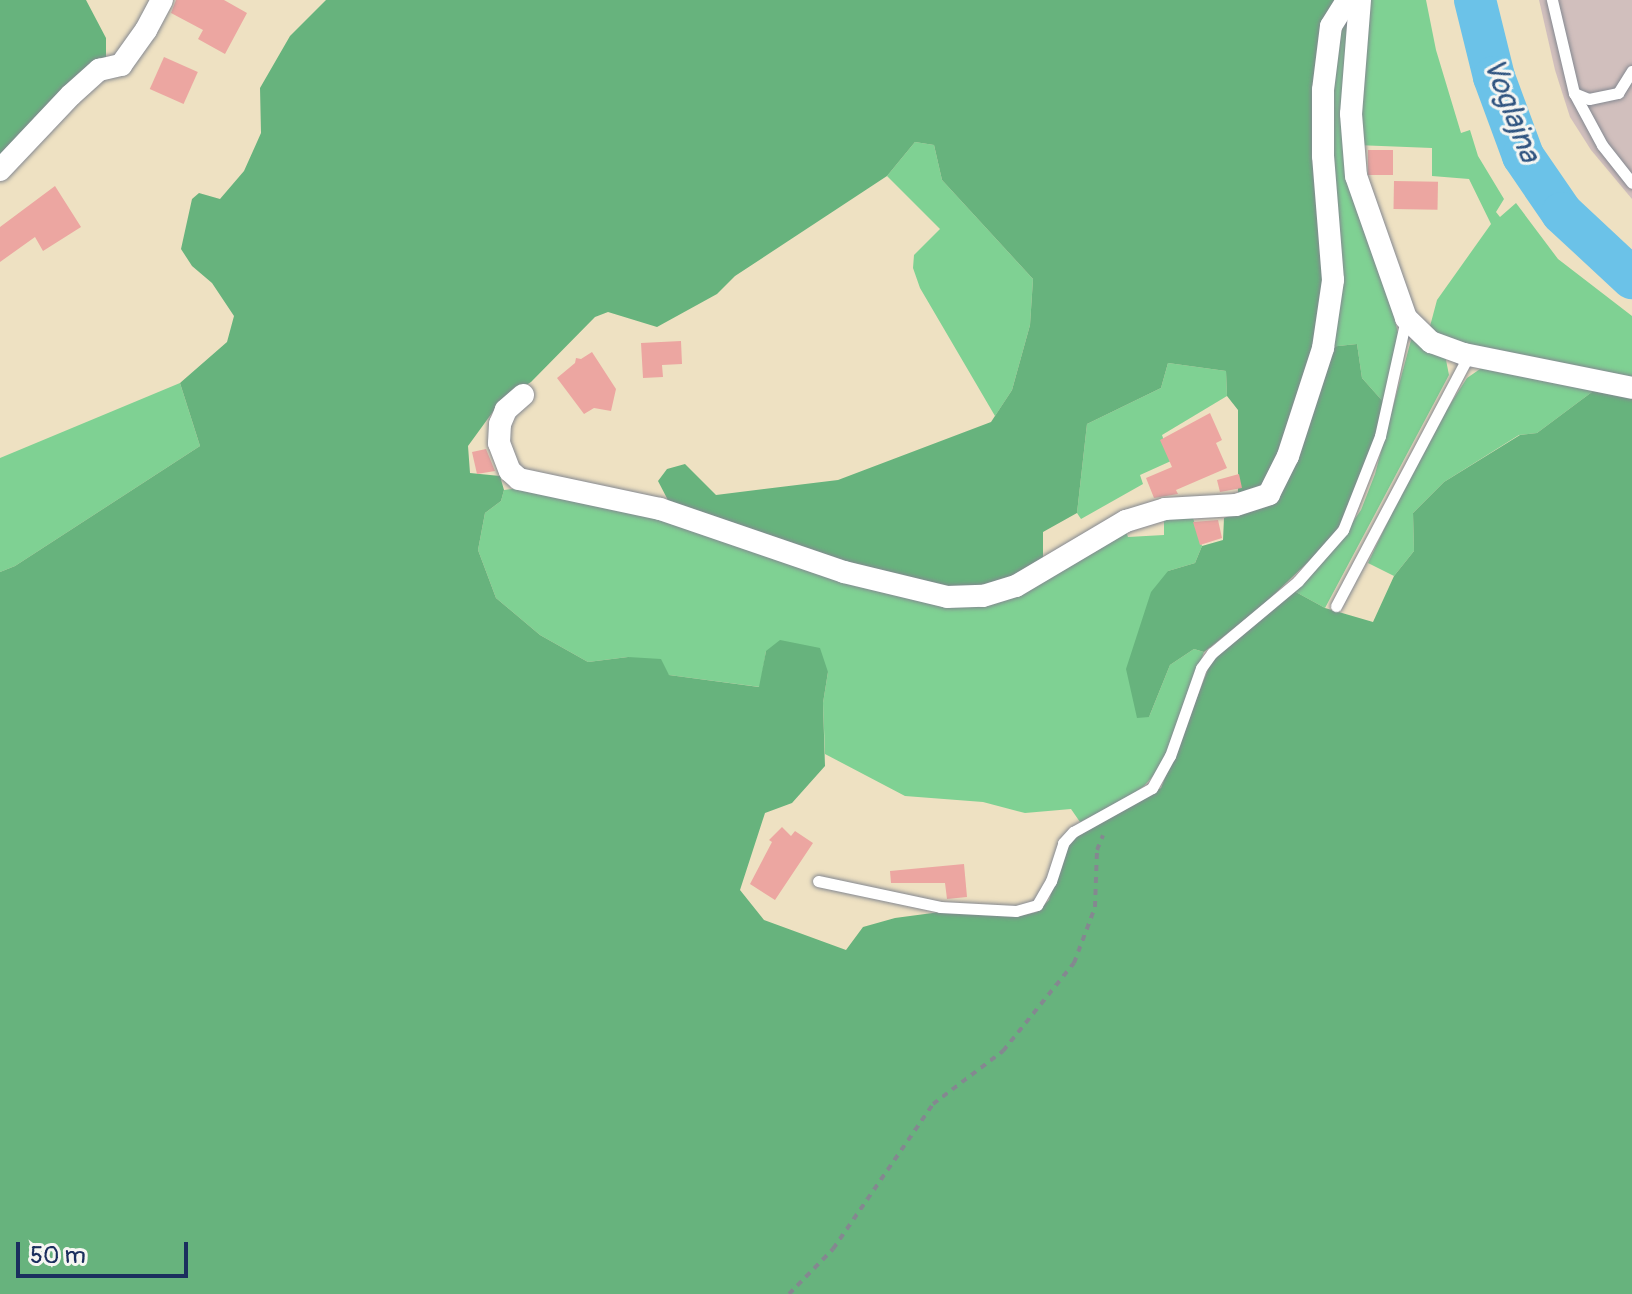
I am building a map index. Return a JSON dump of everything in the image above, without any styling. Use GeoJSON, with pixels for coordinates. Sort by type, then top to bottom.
{"type":"FeatureCollection","features":[{"type":"Feature","properties":{"kind":"street"},"geometry":{"type":"LineString","coordinates":[[0,170],[99,70],[121,65],[146,30],[162,0]]}},
{"type":"Feature","properties":{"kind":"street"},"geometry":{"type":"LineString","coordinates":[[523,395],[506,410],[500,424],[499,443],[510,471],[519,479],[660,509],[844,572],[947,597],[983,596],[1016,586],[1126,521],[1165,509],[1236,505],[1269,494],[1288,456],[1323,348],[1333,280],[1323,156],[1323,90],[1331,26],[1347,0]]}},
{"type":"Feature","properties":{"kind":"street"},"geometry":{"type":"LineString","coordinates":[[1360,0],[1351,114],[1356,176],[1406,318],[1431,342],[1469,355],[1632,388]]}},
{"type":"Feature","properties":{"kind":"lane"},"geometry":{"type":"LineString","coordinates":[[1552,0],[1574,93],[1602,145],[1632,183]]}},
{"type":"Feature","properties":{"kind":"lane"},"geometry":{"type":"LineString","coordinates":[[1574,93],[1589,99],[1618,93],[1632,71]]}},
{"type":"Feature","properties":{"kind":"lane"},"geometry":{"type":"LineString","coordinates":[[818,881],[940,907],[1016,911],[1037,905],[1051,881],[1063,843],[1073,832],[1152,788],[1170,756],[1201,668],[1212,653],[1298,581],[1343,530],[1380,436],[1406,318]]}},
{"type":"Feature","properties":{"kind":"lane"},"geometry":{"type":"LineString","coordinates":[[1336,606],[1469,355]]}},
{"type":"Feature","properties":{"kind":"path"},"geometry":{"type":"LineString","coordinates":[[789,1294],[833,1249],[933,1104],[1003,1051],[1074,963],[1095,907],[1097,850],[1113,811]]}},
{"type":"Feature","properties":{"kind":"shaded area"},"geometry":{"type":"Polygon","coordinates":[[[1539,0],[1632,0],[1632,199],[1591,150],[1570,117],[1555,70],[1539,0]]]}},
{"type":"Feature","properties":{"kind":"green space"},"geometry":{"type":"Polygon","coordinates":[[[0,0],[86,0],[106,38],[106,59],[83,70],[35,117],[0,159],[0,0]]]}},
{"type":"Feature","properties":{"kind":"green space"},"geometry":{"type":"Polygon","coordinates":[[[326,0],[1338,0],[1330,13],[1327,239],[1313,365],[1266,491],[1238,499],[1238,410],[1227,396],[1226,371],[1168,363],[1161,388],[1087,424],[1077,513],[1043,532],[1043,564],[982,593],[904,584],[671,506],[658,481],[667,469],[685,464],[716,495],[838,480],[991,422],[1012,390],[1030,325],[1033,279],[942,180],[934,145],[915,142],[887,176],[735,276],[717,294],[657,327],[608,312],[595,317],[531,382],[500,402],[468,446],[470,473],[500,476],[504,490],[501,501],[485,513],[478,550],[496,598],[540,635],[588,662],[628,657],[661,659],[669,675],[759,687],[766,651],[780,640],[820,648],[828,672],[823,703],[825,766],[792,803],[765,813],[740,890],[764,920],[846,950],[863,927],[895,918],[940,912],[1019,916],[1037,912],[1049,900],[1064,852],[1074,838],[1161,788],[1213,657],[1294,591],[1325,608],[1373,622],[1394,576],[1414,551],[1413,513],[1444,482],[1520,435],[1537,433],[1600,386],[1632,394],[1632,1294],[0,1294],[0,572],[15,566],[200,446],[180,383],[227,342],[234,316],[212,283],[192,266],[181,249],[192,199],[199,193],[220,199],[244,171],[261,133],[260,88],[290,36],[326,0]]]}},
{"type":"Feature","properties":{"kind":"green space"},"geometry":{"type":"Polygon","coordinates":[[[1364,0],[1426,0],[1436,50],[1461,133],[1470,130],[1478,156],[1504,199],[1496,212],[1500,217],[1516,203],[1558,259],[1632,316],[1632,381],[1487,352],[1429,330],[1437,300],[1491,224],[1469,179],[1432,176],[1432,148],[1356,145],[1364,0]]]}},
{"type":"Feature","properties":{"kind":"green space"},"geometry":{"type":"Polygon","coordinates":[[[1344,20],[1349,23],[1344,115],[1398,333],[1386,405],[1362,378],[1357,344],[1329,347],[1327,91],[1344,20]]]}},
{"type":"Feature","properties":{"kind":"green space"},"geometry":{"type":"Polygon","coordinates":[[[915,142],[934,145],[942,180],[1033,279],[1030,325],[1012,390],[995,416],[920,288],[913,268],[914,255],[940,229],[887,176],[915,142]]]}},
{"type":"Feature","properties":{"kind":"green space"},"geometry":{"type":"Polygon","coordinates":[[[1419,338],[1445,355],[1449,375],[1325,608],[1294,591],[1334,549],[1361,510],[1375,474],[1411,340],[1419,338]]]}},
{"type":"Feature","properties":{"kind":"green space"},"geometry":{"type":"Polygon","coordinates":[[[1357,344],[1362,378],[1386,405],[1351,507],[1329,542],[1262,606],[1204,652],[1194,649],[1170,665],[1149,717],[1137,718],[1126,669],[1151,592],[1168,571],[1195,563],[1202,546],[1223,540],[1224,518],[1272,499],[1329,347],[1357,344]]]}},
{"type":"Feature","properties":{"kind":"green space"},"geometry":{"type":"Polygon","coordinates":[[[1168,363],[1226,371],[1227,396],[1162,435],[1171,461],[1140,475],[1143,484],[1081,519],[1077,513],[1087,424],[1161,388],[1168,363]]]}},
{"type":"Feature","properties":{"kind":"green space"},"geometry":{"type":"Polygon","coordinates":[[[1483,367],[1600,386],[1537,433],[1519,435],[1444,482],[1413,513],[1414,551],[1394,576],[1368,563],[1426,442],[1467,378],[1483,367]]]}},
{"type":"Feature","properties":{"kind":"green space"},"geometry":{"type":"Polygon","coordinates":[[[180,383],[200,446],[15,566],[0,572],[0,458],[180,383]]]}},
{"type":"Feature","properties":{"kind":"green space"},"geometry":{"type":"Polygon","coordinates":[[[527,487],[616,503],[945,602],[1125,529],[1128,537],[1164,535],[1164,515],[1193,518],[1202,546],[1195,563],[1168,571],[1149,717],[1170,665],[1194,649],[1204,652],[1162,766],[1144,786],[1123,801],[1080,822],[1071,809],[1025,813],[983,802],[905,796],[825,754],[823,703],[828,672],[766,651],[760,687],[669,675],[628,657],[588,662],[540,635],[496,598],[478,550],[485,513],[501,501],[504,490],[527,487]]]}},
{"type":"Feature","properties":{"kind":"building"},"geometry":{"type":"Polygon","coordinates":[[[176,0],[224,0],[247,13],[225,54],[198,39],[203,30],[171,13],[176,0]]]}},
{"type":"Feature","properties":{"kind":"building"},"geometry":{"type":"Polygon","coordinates":[[[164,57],[198,72],[184,104],[150,89],[164,57]]]}},
{"type":"Feature","properties":{"kind":"building"},"geometry":{"type":"Polygon","coordinates":[[[1368,150],[1393,150],[1393,175],[1368,175],[1368,150]]]}},
{"type":"Feature","properties":{"kind":"building"},"geometry":{"type":"Polygon","coordinates":[[[1394,181],[1438,182],[1438,210],[1394,209],[1394,181]]]}},
{"type":"Feature","properties":{"kind":"building"},"geometry":{"type":"Polygon","coordinates":[[[55,186],[81,227],[43,251],[35,237],[0,262],[0,227],[55,186]]]}},
{"type":"Feature","properties":{"kind":"building"},"geometry":{"type":"Polygon","coordinates":[[[681,341],[682,364],[662,365],[663,377],[643,378],[641,343],[681,341]]]}},
{"type":"Feature","properties":{"kind":"building"},"geometry":{"type":"Polygon","coordinates":[[[592,352],[616,389],[611,411],[594,408],[584,414],[557,378],[575,363],[576,358],[581,359],[592,352]]]}},
{"type":"Feature","properties":{"kind":"building"},"geometry":{"type":"Polygon","coordinates":[[[1210,413],[1222,440],[1216,443],[1227,468],[1176,490],[1178,494],[1154,498],[1146,478],[1172,467],[1160,440],[1210,413]]]}},
{"type":"Feature","properties":{"kind":"building"},"geometry":{"type":"Polygon","coordinates":[[[486,449],[495,471],[477,474],[472,452],[486,449]]]}},
{"type":"Feature","properties":{"kind":"building"},"geometry":{"type":"Polygon","coordinates":[[[1239,474],[1242,488],[1220,492],[1217,480],[1239,474]]]}},
{"type":"Feature","properties":{"kind":"building"},"geometry":{"type":"Polygon","coordinates":[[[1218,520],[1222,538],[1200,545],[1193,522],[1218,520]]]}},
{"type":"Feature","properties":{"kind":"building"},"geometry":{"type":"Polygon","coordinates":[[[782,827],[791,836],[795,831],[813,843],[775,900],[750,884],[772,842],[769,840],[782,827]]]}},
{"type":"Feature","properties":{"kind":"building"},"geometry":{"type":"Polygon","coordinates":[[[964,864],[967,897],[947,899],[945,883],[891,883],[890,871],[964,864]]]}},
{"type":"Feature","properties":{"kind":"waterway","name":"Voglajna"},"geometry":{"type":"LineString","coordinates":[[1475,0],[1494,77],[1523,156],[1562,213],[1632,278]]}}]}
